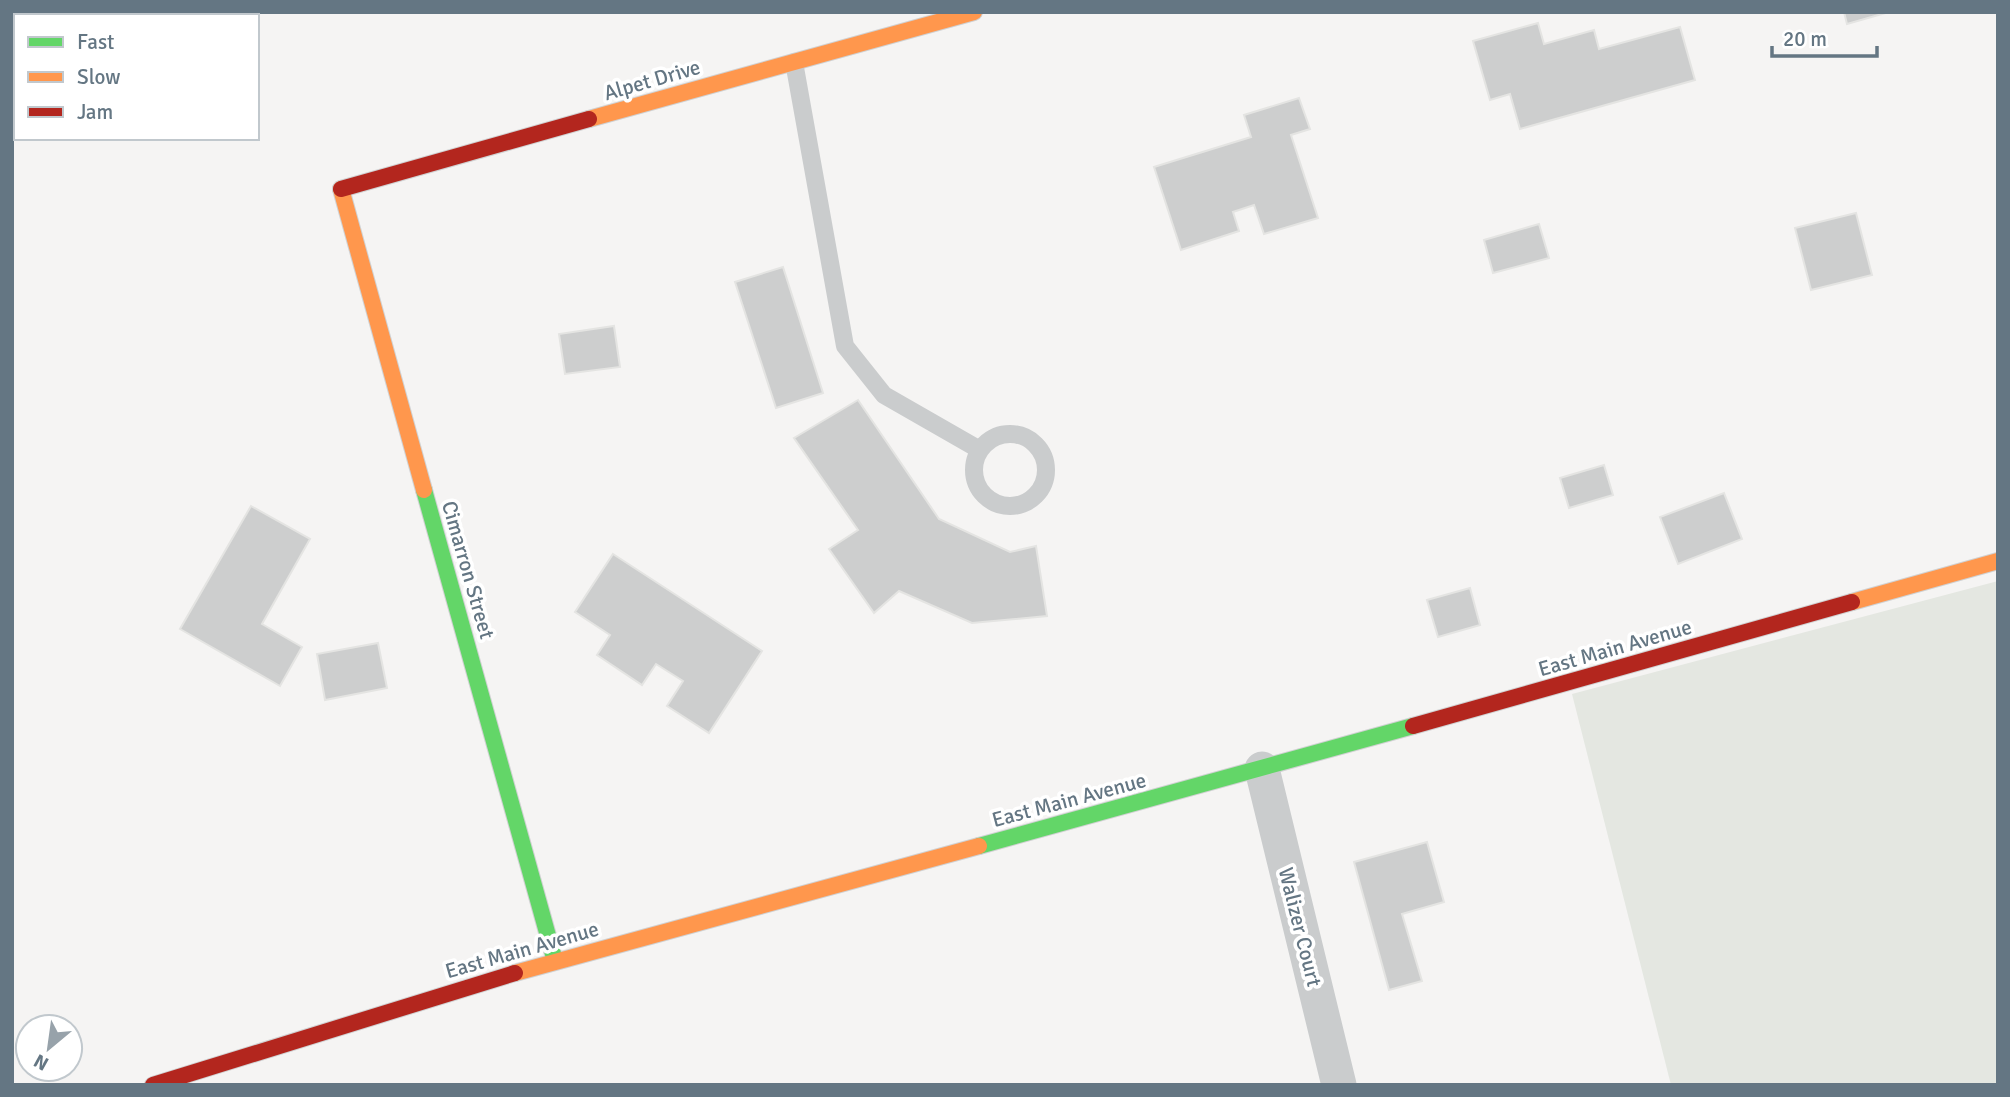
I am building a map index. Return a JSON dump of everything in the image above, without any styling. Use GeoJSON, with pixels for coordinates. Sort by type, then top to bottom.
{"type":"FeatureCollection","features":[{"type":"Feature","properties":{"kind":"street","name":"Alpet Drive"},"geometry":{"type":"LineString","coordinates":[[340,189],[974,12]]}},
{"type":"Feature","properties":{"kind":"street","name":"Cimarron Street"},"geometry":{"type":"LineString","coordinates":[[340,189],[555,961]]}},
{"type":"Feature","properties":{"kind":"street","name":"East Main Avenue"},"geometry":{"type":"LineString","coordinates":[[152,1085],[555,961],[1262,769],[1998,561]]}},
{"type":"Feature","properties":{"kind":"street","name":"Walizer Court"},"geometry":{"type":"LineString","coordinates":[[1262,769],[1339,1085]]}},
{"type":"Feature","properties":{"kind":"lane"},"geometry":{"type":"LineString","coordinates":[[794,62],[845,345],[884,395],[980,450]]}},
{"type":"Feature","properties":{"kind":"lane"},"geometry":{"type":"LineString","coordinates":[[1003,435],[1018,435],[1031,440],[1041,450],[1046,463],[1046,477],[1041,490],[1031,500],[1017,505],[1003,505],[990,500],[980,490],[975,477],[975,463],[980,450],[990,440],[1003,435]]}},
{"type":"Feature","properties":{"kind":"shaded area"},"geometry":{"type":"Polygon","coordinates":[[[1998,581],[1998,1085],[1671,1085],[1572,694],[1998,581]]]}},
{"type":"Feature","properties":{"kind":"building"},"geometry":{"type":"Polygon","coordinates":[[[30,12],[104,12],[102,14],[30,12]]]}},
{"type":"Feature","properties":{"kind":"building"},"geometry":{"type":"Polygon","coordinates":[[[1844,12],[1889,12],[1847,24],[1844,12]]]}},
{"type":"Feature","properties":{"kind":"building"},"geometry":{"type":"Polygon","coordinates":[[[1538,23],[1544,44],[1594,30],[1599,49],[1680,27],[1695,80],[1520,129],[1510,94],[1490,100],[1473,41],[1538,23]]]}},
{"type":"Feature","properties":{"kind":"building"},"geometry":{"type":"Polygon","coordinates":[[[1299,98],[1310,129],[1291,135],[1318,218],[1264,234],[1254,205],[1233,212],[1239,231],[1181,250],[1154,167],[1251,137],[1244,115],[1299,98]]]}},
{"type":"Feature","properties":{"kind":"building"},"geometry":{"type":"Polygon","coordinates":[[[1856,213],[1872,275],[1811,290],[1795,228],[1856,213]]]}},
{"type":"Feature","properties":{"kind":"building"},"geometry":{"type":"Polygon","coordinates":[[[1539,224],[1549,258],[1493,273],[1484,240],[1539,224]]]}},
{"type":"Feature","properties":{"kind":"building"},"geometry":{"type":"Polygon","coordinates":[[[783,267],[823,393],[776,408],[735,282],[783,267]]]}},
{"type":"Feature","properties":{"kind":"building"},"geometry":{"type":"Polygon","coordinates":[[[614,326],[620,367],[565,374],[559,334],[614,326]]]}},
{"type":"Feature","properties":{"kind":"building"},"geometry":{"type":"Polygon","coordinates":[[[858,400],[939,519],[1010,552],[1036,546],[1047,616],[972,623],[899,591],[874,613],[829,549],[858,530],[794,438],[858,400]]]}},
{"type":"Feature","properties":{"kind":"building"},"geometry":{"type":"Polygon","coordinates":[[[1604,465],[1613,495],[1569,508],[1560,478],[1604,465]]]}},
{"type":"Feature","properties":{"kind":"building"},"geometry":{"type":"Polygon","coordinates":[[[1724,493],[1742,539],[1678,564],[1660,517],[1724,493]]]}},
{"type":"Feature","properties":{"kind":"building"},"geometry":{"type":"Polygon","coordinates":[[[251,506],[310,539],[262,624],[302,647],[280,686],[180,629],[251,506]]]}},
{"type":"Feature","properties":{"kind":"building"},"geometry":{"type":"Polygon","coordinates":[[[613,554],[762,651],[709,733],[667,706],[683,681],[656,664],[642,685],[597,655],[610,635],[575,612],[613,554]]]}},
{"type":"Feature","properties":{"kind":"building"},"geometry":{"type":"Polygon","coordinates":[[[1470,588],[1480,625],[1438,637],[1427,600],[1470,588]]]}},
{"type":"Feature","properties":{"kind":"building"},"geometry":{"type":"Polygon","coordinates":[[[378,643],[387,688],[325,700],[317,654],[378,643]]]}},
{"type":"Feature","properties":{"kind":"building"},"geometry":{"type":"Polygon","coordinates":[[[1427,842],[1444,902],[1402,914],[1422,981],[1389,990],[1354,862],[1427,842]]]}},
{"type":"Feature","properties":{"kind":"traffic: fast"},"geometry":{"type":"LineString","coordinates":[[424,490],[555,961]]}},
{"type":"Feature","properties":{"kind":"traffic: fast"},"geometry":{"type":"LineString","coordinates":[[979,846],[1413,726]]}},
{"type":"Feature","properties":{"kind":"traffic: slow"},"geometry":{"type":"LineString","coordinates":[[589,119],[974,12]]}},
{"type":"Feature","properties":{"kind":"traffic: slow"},"geometry":{"type":"LineString","coordinates":[[341,189],[424,490]]}},
{"type":"Feature","properties":{"kind":"traffic: slow"},"geometry":{"type":"LineString","coordinates":[[1852,602],[1998,561]]}},
{"type":"Feature","properties":{"kind":"traffic: slow"},"geometry":{"type":"LineString","coordinates":[[515,973],[979,846]]}},
{"type":"Feature","properties":{"kind":"traffic: jam"},"geometry":{"type":"LineString","coordinates":[[341,189],[589,119]]}},
{"type":"Feature","properties":{"kind":"traffic: jam"},"geometry":{"type":"LineString","coordinates":[[1413,726],[1852,602]]}},
{"type":"Feature","properties":{"kind":"traffic: jam"},"geometry":{"type":"LineString","coordinates":[[153,1085],[515,973]]}}]}
